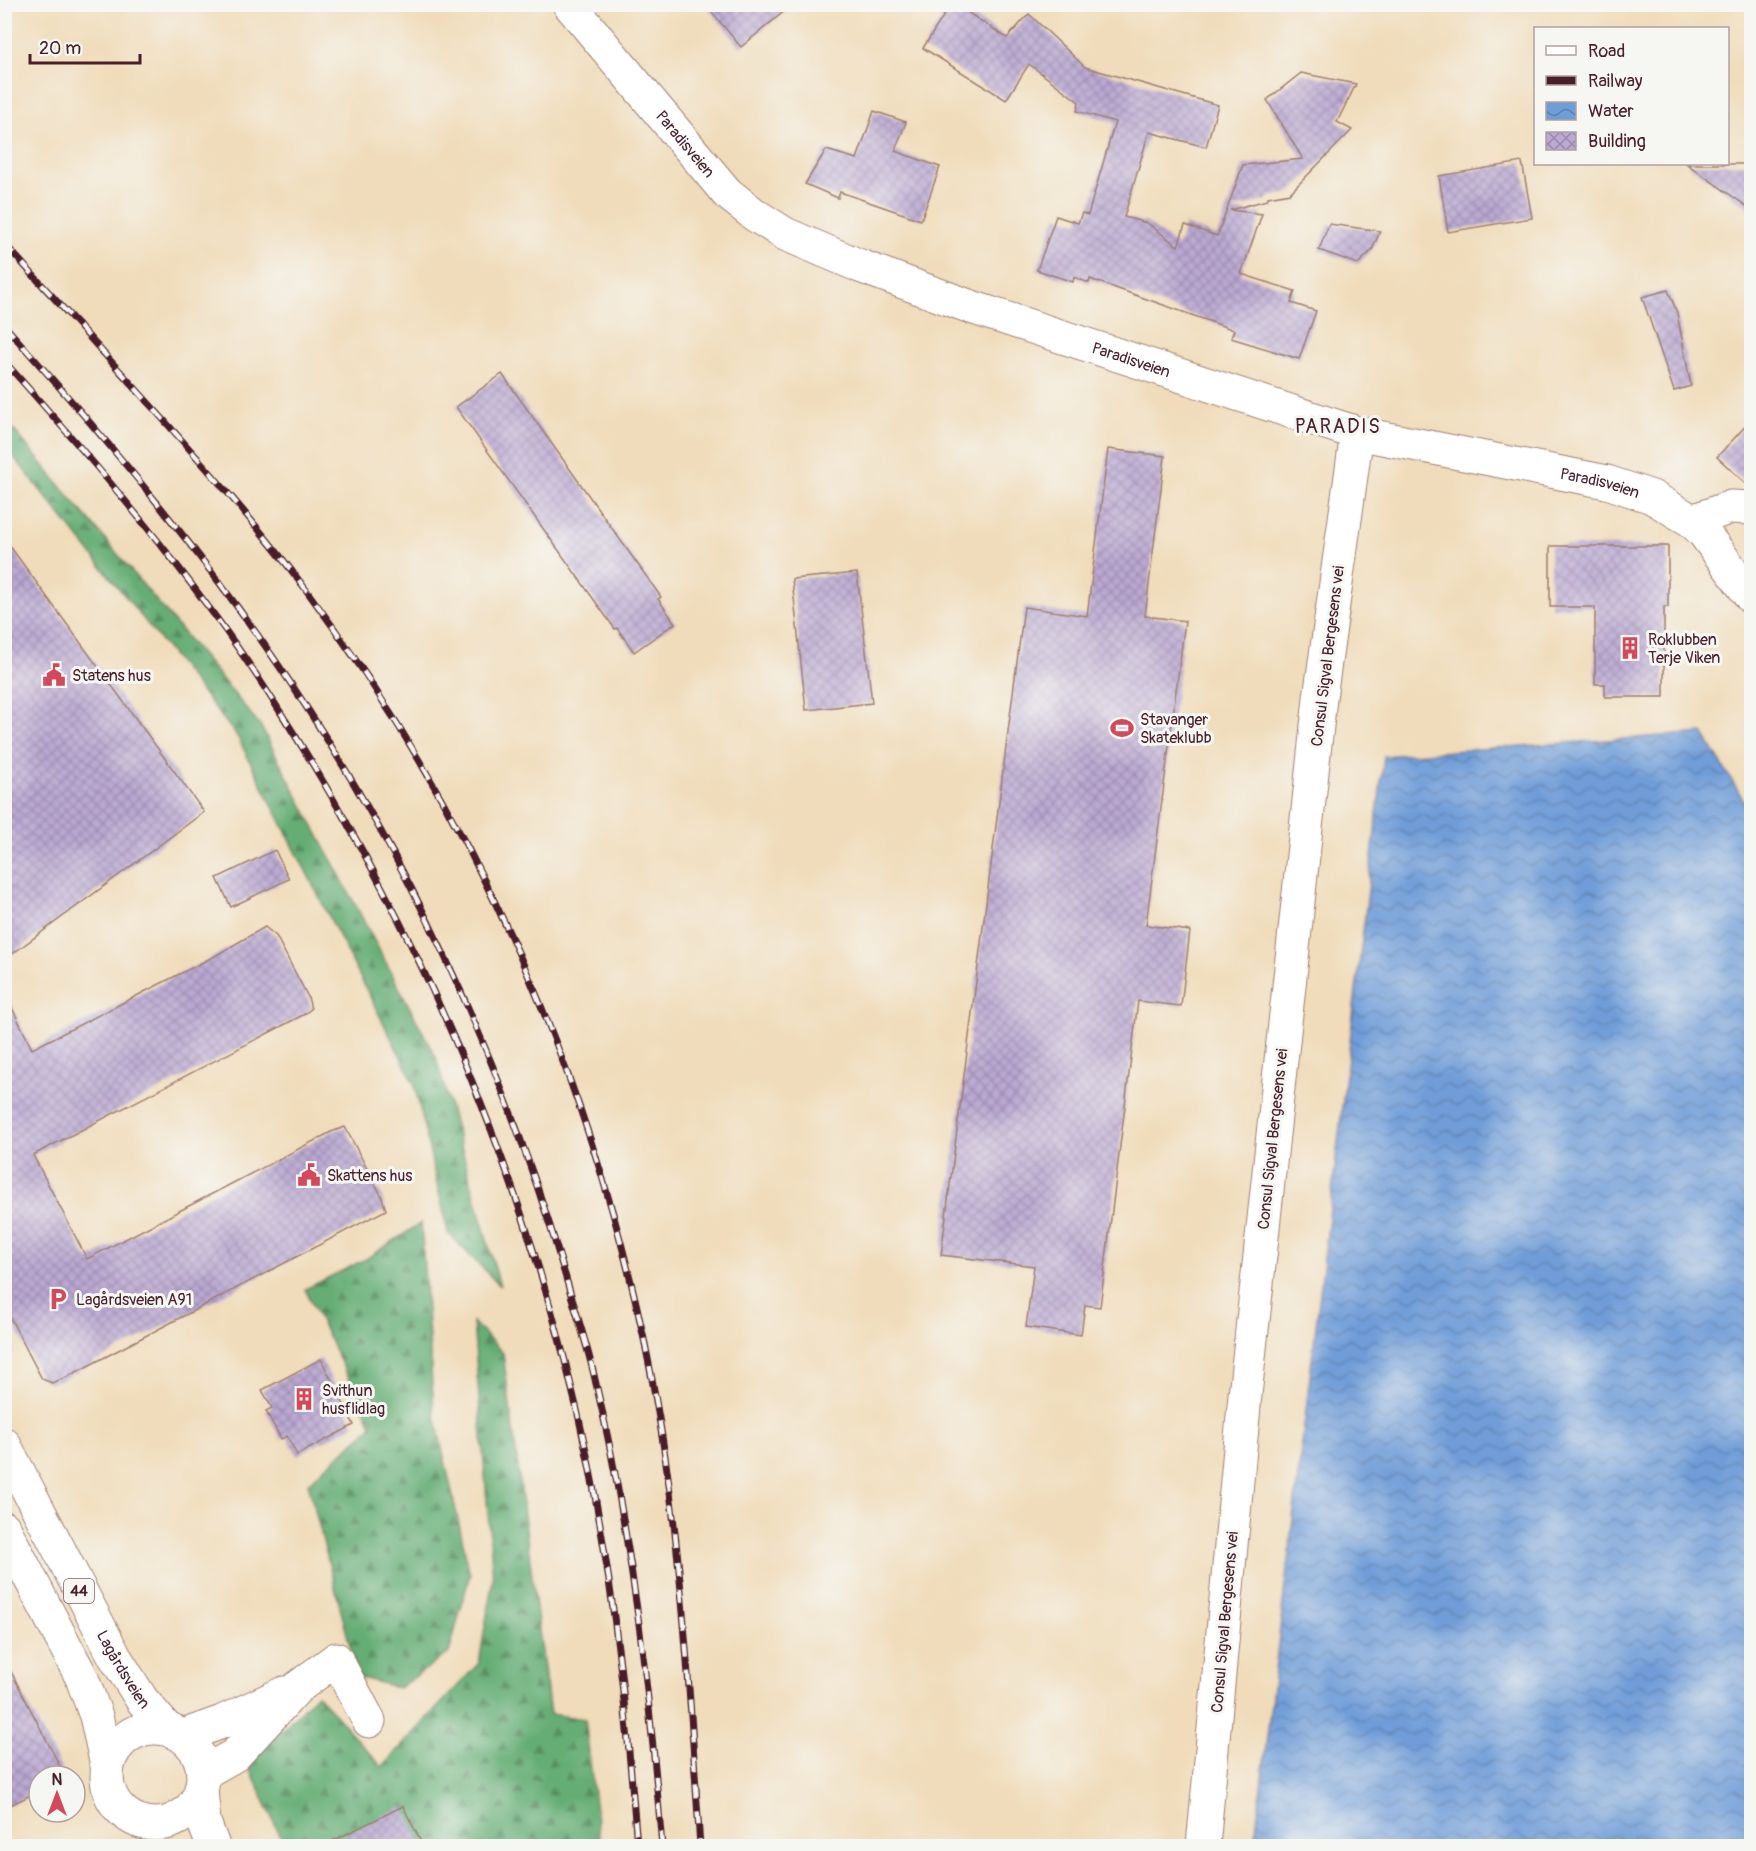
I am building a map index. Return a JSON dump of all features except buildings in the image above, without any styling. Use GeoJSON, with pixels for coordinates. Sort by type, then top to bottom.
{"type":"FeatureCollection","features":[{"type":"Feature","properties":{"kind":"street","name":"Paradisveien"},"geometry":{"type":"LineString","coordinates":[[569,4],[727,193],[755,215],[785,234],[860,266],[971,307],[1357,433],[1607,482],[1652,497],[1692,521],[1711,542],[1752,598]]}},
{"type":"Feature","properties":{"kind":"street","name":"Consul Sigval Bergesens vei"},"geometry":{"type":"LineString","coordinates":[[1203,1846],[1247,1371],[1318,710],[1357,433]]}},
{"type":"Feature","properties":{"kind":"street"},"geometry":{"type":"LineString","coordinates":[[1692,521],[1731,507],[1752,508]]}},
{"type":"Feature","properties":{"kind":"street","name":"Lagårdsveien"},"geometry":{"type":"LineString","coordinates":[[4,1444],[115,1657],[142,1700],[175,1733]]}},
{"type":"Feature","properties":{"kind":"street","name":"44"},"geometry":{"type":"LineString","coordinates":[[4,1528],[82,1678],[96,1716],[107,1765],[106,1783],[115,1804],[152,1835],[166,1823],[181,1816],[194,1804],[202,1781]]}},
{"type":"Feature","properties":{"kind":"street"},"geometry":{"type":"LineString","coordinates":[[202,1781],[235,1755],[297,1688],[336,1659],[369,1721]]}},
{"type":"Feature","properties":{"kind":"street"},"geometry":{"type":"LineString","coordinates":[[107,1765],[113,1750],[130,1734],[146,1728],[175,1733],[222,1722],[297,1688]]}},
{"type":"Feature","properties":{"kind":"street","name":"44"},"geometry":{"type":"LineString","coordinates":[[175,1733],[194,1748],[199,1756],[204,1822],[213,1846]]}},
{"type":"Feature","properties":{"kind":"green space"},"geometry":{"type":"Polygon","coordinates":[[[4,418],[260,725],[436,1057],[500,1286],[448,1233],[414,1083],[237,736],[5,446],[4,418]]]}},
{"type":"Feature","properties":{"kind":"green space"},"geometry":{"type":"Polygon","coordinates":[[[421,1223],[434,1411],[470,1574],[449,1653],[399,1688],[358,1677],[308,1483],[372,1426],[305,1289],[366,1259],[421,1223]]]}},
{"type":"Feature","properties":{"kind":"green space"},"geometry":{"type":"Polygon","coordinates":[[[473,1322],[503,1353],[550,1714],[585,1719],[600,1846],[285,1846],[248,1765],[317,1694],[382,1767],[479,1663],[493,1578],[473,1322]]]}},
{"type":"Feature","properties":{"kind":"water"},"geometry":{"type":"Polygon","coordinates":[[[1703,733],[1752,814],[1751,1846],[1254,1846],[1384,756],[1703,733]]]}},
{"type":"Feature","properties":{"kind":"railway"},"geometry":{"type":"LineString","coordinates":[[4,243],[216,479],[301,583],[367,677],[428,776],[483,877],[531,982],[573,1090],[609,1199],[638,1311],[660,1424],[675,1529],[700,1846]]}},
{"type":"Feature","properties":{"kind":"railway"},"geometry":{"type":"LineString","coordinates":[[4,325],[162,509],[236,605],[271,655],[305,705],[387,842],[458,985],[518,1133],[545,1209],[594,1375],[618,1492],[637,1609],[662,1846]]}},
{"type":"Feature","properties":{"kind":"railway"},"geometry":{"type":"LineString","coordinates":[[4,361],[145,525],[211,610],[272,699],[326,787],[377,878],[423,970],[465,1065],[503,1161],[536,1259],[564,1359],[588,1460],[605,1556],[618,1652],[637,1846]]}},
{"type":"Feature","properties":{"kind":"place","name":"Roklubben Terje Viken"},"geometry":{"type":"Point","coordinates":[1630,648]}},
{"type":"Feature","properties":{"kind":"place","name":"Statens hus"},"geometry":{"type":"Point","coordinates":[54,675]}},
{"type":"Feature","properties":{"kind":"place","name":"Stavanger Skateklubb"},"geometry":{"type":"Point","coordinates":[1122,728]}},
{"type":"Feature","properties":{"kind":"place","name":"Skattens hus"},"geometry":{"type":"Point","coordinates":[309,1175]}},
{"type":"Feature","properties":{"kind":"place","name":"Lagårdsveien A91"},"geometry":{"type":"Point","coordinates":[58,1299]}},
{"type":"Feature","properties":{"kind":"place","name":"Svithun husflidlag"},"geometry":{"type":"Point","coordinates":[304,1399]}},
{"type":"Feature","properties":{"kind":"district","name":"PARADIS"},"geometry":{"type":"Point","coordinates":[1338,426]}}]}
